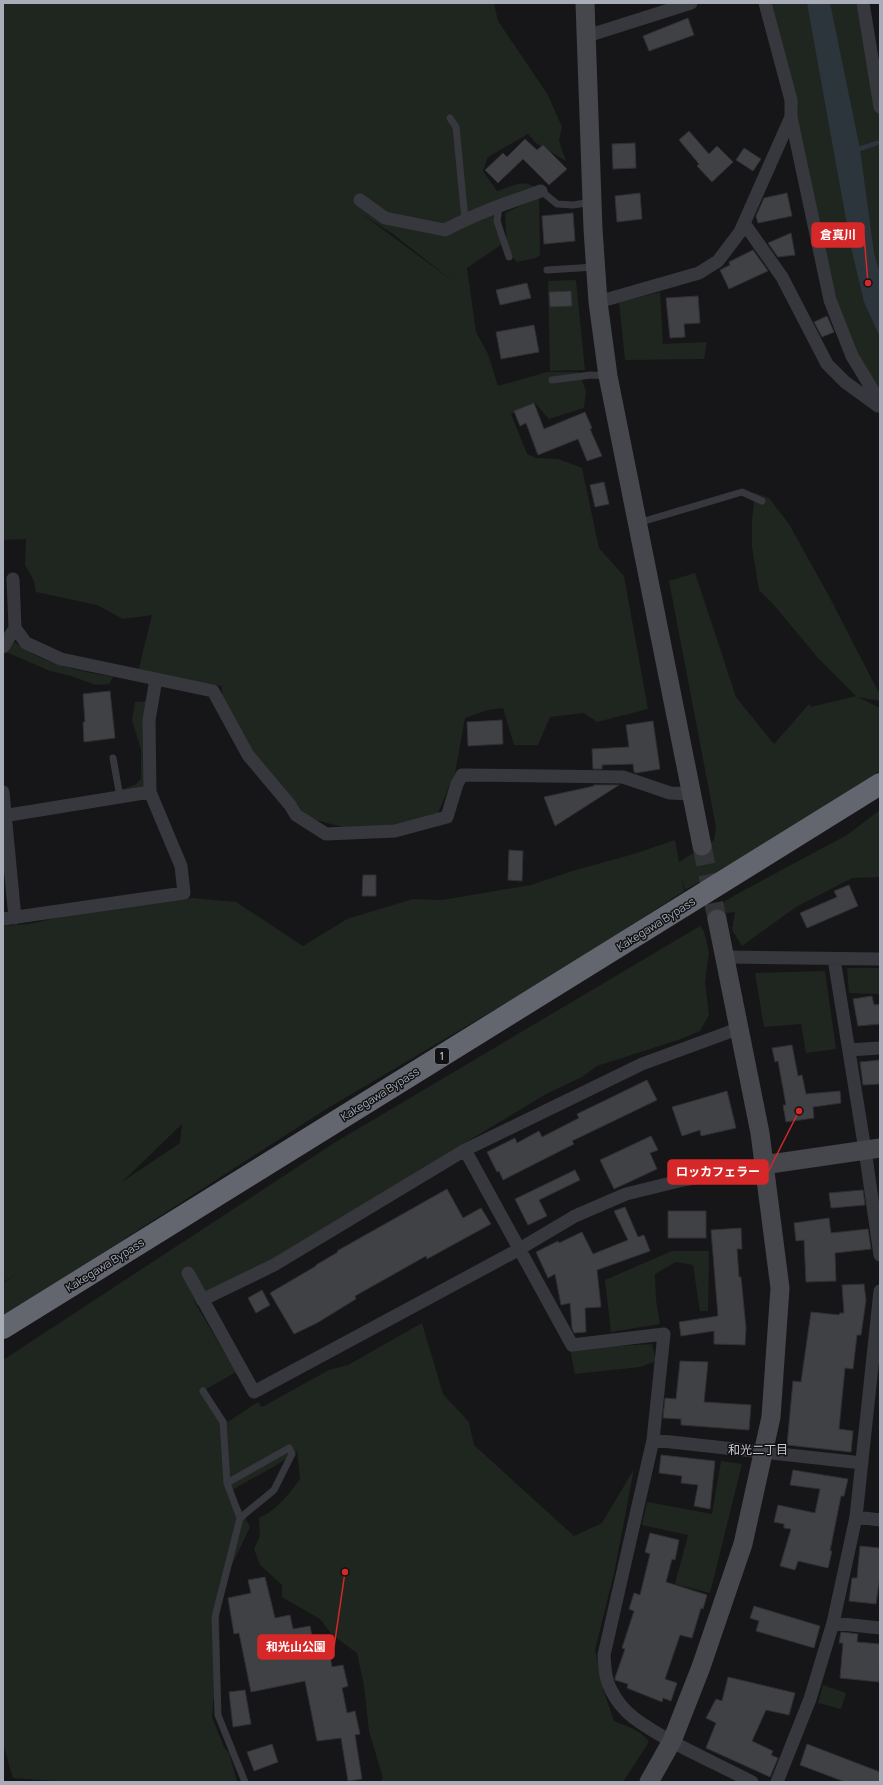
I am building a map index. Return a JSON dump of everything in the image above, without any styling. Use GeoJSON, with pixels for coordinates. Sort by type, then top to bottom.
{"type":"FeatureCollection","features":[{"type":"Feature","properties":{"kind":"highway","name":"Kakegawa Bypass"},"geometry":{"type":"LineString","coordinates":[[3,1328],[880,784]]}},
{"type":"Feature","properties":{"kind":"street"},"geometry":{"type":"LineString","coordinates":[[585,3],[592,202],[598,302],[608,376],[702,846]]}},
{"type":"Feature","properties":{"kind":"street"},"geometry":{"type":"LineString","coordinates":[[587,36],[691,3]]}},
{"type":"Feature","properties":{"kind":"street"},"geometry":{"type":"LineString","coordinates":[[765,3],[791,100],[791,117],[830,300],[852,356],[880,402]]}},
{"type":"Feature","properties":{"kind":"street"},"geometry":{"type":"LineString","coordinates":[[863,3],[880,107]]}},
{"type":"Feature","properties":{"kind":"street"},"geometry":{"type":"LineString","coordinates":[[598,302],[699,273],[718,261],[740,232],[791,117]]}},
{"type":"Feature","properties":{"kind":"street"},"geometry":{"type":"LineString","coordinates":[[360,200],[384,218],[445,230],[464,219],[539,190]]}},
{"type":"Feature","properties":{"kind":"street"},"geometry":{"type":"LineString","coordinates":[[744,223],[782,277],[827,364],[845,382],[880,407]]}},
{"type":"Feature","properties":{"kind":"street"},"geometry":{"type":"LineString","coordinates":[[3,648],[14,628],[13,579]]}},
{"type":"Feature","properties":{"kind":"street"},"geometry":{"type":"LineString","coordinates":[[14,628],[26,643],[61,659],[212,691],[248,755],[290,805],[296,815],[326,834],[395,831],[447,817],[457,784],[462,775],[623,777],[670,792],[692,794]]}},
{"type":"Feature","properties":{"kind":"street"},"geometry":{"type":"LineString","coordinates":[[3,792],[9,919],[184,893],[181,866],[150,792],[149,720],[156,679]]}},
{"type":"Feature","properties":{"kind":"street"},"geometry":{"type":"LineString","coordinates":[[4,816],[150,792]]}},
{"type":"Feature","properties":{"kind":"street"},"geometry":{"type":"LineString","coordinates":[[649,1782],[672,1741],[701,1667],[743,1544],[771,1417],[780,1288],[760,1133],[718,919]]}},
{"type":"Feature","properties":{"kind":"street"},"geometry":{"type":"LineString","coordinates":[[726,957],[834,959],[880,958]]}},
{"type":"Feature","properties":{"kind":"street"},"geometry":{"type":"LineString","coordinates":[[834,959],[849,1050],[873,1149],[880,1255]]}},
{"type":"Feature","properties":{"kind":"street"},"geometry":{"type":"LineString","coordinates":[[202,1300],[274,1265],[465,1150],[642,1064],[740,1028]]}},
{"type":"Feature","properties":{"kind":"street"},"geometry":{"type":"LineString","coordinates":[[849,1050],[880,1048]]}},
{"type":"Feature","properties":{"kind":"street"},"geometry":{"type":"LineString","coordinates":[[188,1273],[254,1392],[520,1249],[575,1216],[626,1194],[683,1180],[763,1165],[873,1149]]}},
{"type":"Feature","properties":{"kind":"street"},"geometry":{"type":"LineString","coordinates":[[465,1150],[572,1345],[664,1334],[653,1440],[604,1655],[605,1676],[611,1691],[620,1704],[633,1718],[672,1741],[752,1782]]}},
{"type":"Feature","properties":{"kind":"street"},"geometry":{"type":"LineString","coordinates":[[777,1782],[810,1699],[833,1623],[856,1517],[878,1339],[880,1291]]}},
{"type":"Feature","properties":{"kind":"street"},"geometry":{"type":"LineString","coordinates":[[653,1440],[862,1463]]}},
{"type":"Feature","properties":{"kind":"street"},"geometry":{"type":"LineString","coordinates":[[856,1517],[880,1520]]}},
{"type":"Feature","properties":{"kind":"street"},"geometry":{"type":"LineString","coordinates":[[833,1623],[880,1628]]}},
{"type":"Feature","properties":{"kind":"lane"},"geometry":{"type":"LineString","coordinates":[[450,118],[456,127],[464,219]]}},
{"type":"Feature","properties":{"kind":"lane"},"geometry":{"type":"LineString","coordinates":[[539,190],[557,204],[573,205],[592,202]]}},
{"type":"Feature","properties":{"kind":"lane"},"geometry":{"type":"LineString","coordinates":[[499,205],[497,221],[509,257]]}},
{"type":"Feature","properties":{"kind":"lane"},"geometry":{"type":"LineString","coordinates":[[547,270],[596,267]]}},
{"type":"Feature","properties":{"kind":"lane"},"geometry":{"type":"LineString","coordinates":[[552,380],[591,376],[608,376]]}},
{"type":"Feature","properties":{"kind":"lane"},"geometry":{"type":"LineString","coordinates":[[637,524],[742,492],[762,500]]}},
{"type":"Feature","properties":{"kind":"lane"},"geometry":{"type":"LineString","coordinates":[[113,758],[120,797]]}},
{"type":"Feature","properties":{"kind":"lane"},"geometry":{"type":"LineString","coordinates":[[203,1391],[223,1422],[227,1483],[240,1518],[214,1618],[218,1714],[245,1782]]}},
{"type":"Feature","properties":{"kind":"lane"},"geometry":{"type":"LineString","coordinates":[[227,1483],[289,1448],[292,1454],[274,1490],[240,1518]]}},
{"type":"Feature","properties":{"kind":"shaded area"},"geometry":{"type":"Polygon","coordinates":[[[3,3],[494,3],[498,21],[548,95],[562,127],[559,141],[566,161],[536,143],[528,134],[488,157],[483,171],[497,191],[515,185],[525,184],[535,187],[541,192],[501,209],[502,244],[467,268],[476,332],[488,354],[498,386],[547,372],[579,372],[586,391],[584,408],[549,419],[535,403],[511,414],[527,454],[536,458],[558,459],[582,468],[599,548],[624,576],[648,709],[597,722],[584,713],[550,717],[538,745],[514,745],[503,708],[488,710],[465,718],[455,773],[435,820],[362,832],[296,815],[222,706],[222,686],[137,676],[152,615],[123,619],[97,605],[36,592],[34,581],[25,565],[26,539],[3,540],[3,3]],[[362,214],[454,282],[393,234],[362,214]]]}},
{"type":"Feature","properties":{"kind":"shaded area"},"geometry":{"type":"Polygon","coordinates":[[[771,3],[863,3],[880,107],[880,397],[860,369],[825,276],[771,3]]]}},
{"type":"Feature","properties":{"kind":"shaded area"},"geometry":{"type":"Polygon","coordinates":[[[807,3],[830,3],[860,149],[874,253],[880,274],[880,337],[864,302],[851,247],[807,3]]]}},
{"type":"Feature","properties":{"kind":"shaded area"},"geometry":{"type":"Polygon","coordinates":[[[539,197],[540,255],[536,258],[517,262],[507,251],[505,213],[539,197]]]}},
{"type":"Feature","properties":{"kind":"shaded area"},"geometry":{"type":"Polygon","coordinates":[[[576,280],[585,370],[550,371],[548,281],[576,280]]]}},
{"type":"Feature","properties":{"kind":"shaded area"},"geometry":{"type":"Polygon","coordinates":[[[660,292],[663,344],[707,342],[704,359],[625,360],[619,302],[660,292]]]}},
{"type":"Feature","properties":{"kind":"shaded area"},"geometry":{"type":"Polygon","coordinates":[[[755,493],[769,498],[789,524],[830,598],[880,695],[880,701],[858,697],[880,708],[880,771],[726,867],[685,890],[682,877],[684,891],[572,964],[328,1108],[3,1317],[3,1283],[18,1273],[3,1282],[3,926],[29,924],[137,900],[192,898],[236,902],[303,946],[347,919],[413,899],[442,900],[531,885],[675,840],[679,862],[714,840],[716,827],[669,581],[695,573],[736,697],[774,744],[809,704],[811,707],[856,696],[818,658],[773,604],[759,590],[752,547],[752,519],[755,493]],[[182,1124],[122,1182],[180,1143],[182,1124]]]}},
{"type":"Feature","properties":{"kind":"shaded area"},"geometry":{"type":"Polygon","coordinates":[[[14,642],[32,654],[54,663],[113,677],[109,684],[96,685],[71,676],[50,671],[6,652],[14,642]]]}},
{"type":"Feature","properties":{"kind":"shaded area"},"geometry":{"type":"Polygon","coordinates":[[[149,701],[149,789],[119,794],[120,790],[135,785],[141,779],[141,750],[132,720],[135,702],[149,701]]]}},
{"type":"Feature","properties":{"kind":"shaded area"},"geometry":{"type":"Polygon","coordinates":[[[880,810],[880,877],[852,878],[796,907],[742,946],[732,930],[735,912],[718,914],[717,906],[847,835],[880,810]]]}},
{"type":"Feature","properties":{"kind":"shaded area"},"geometry":{"type":"Polygon","coordinates":[[[700,926],[704,931],[709,953],[705,982],[709,1015],[700,1031],[678,1040],[597,1066],[582,1077],[546,1094],[214,1294],[194,1301],[236,1372],[203,1391],[228,1422],[258,1402],[262,1407],[329,1370],[348,1365],[422,1323],[443,1394],[469,1422],[474,1445],[574,1536],[602,1523],[634,1469],[615,1569],[595,1650],[604,1692],[614,1721],[642,1734],[649,1742],[623,1782],[380,1782],[383,1778],[369,1731],[364,1686],[357,1653],[332,1635],[320,1619],[282,1597],[282,1585],[260,1565],[254,1549],[260,1536],[259,1518],[277,1506],[300,1479],[297,1451],[280,1463],[232,1490],[250,1527],[219,1592],[220,1683],[213,1702],[212,1717],[224,1747],[229,1753],[237,1782],[67,1782],[13,1778],[3,1744],[3,1360],[334,1143],[700,926]]]}},
{"type":"Feature","properties":{"kind":"shaded area"},"geometry":{"type":"Polygon","coordinates":[[[847,968],[880,968],[880,994],[849,993],[847,968]]]}},
{"type":"Feature","properties":{"kind":"shaded area"},"geometry":{"type":"Polygon","coordinates":[[[825,971],[836,1049],[806,1053],[801,1024],[764,1027],[755,973],[825,971]]]}},
{"type":"Feature","properties":{"kind":"shaded area"},"geometry":{"type":"Polygon","coordinates":[[[672,1251],[709,1251],[708,1311],[700,1311],[693,1265],[676,1262],[655,1274],[656,1300],[660,1324],[611,1332],[605,1280],[672,1251]]]}},
{"type":"Feature","properties":{"kind":"shaded area"},"geometry":{"type":"Polygon","coordinates":[[[652,1344],[656,1361],[640,1367],[575,1374],[570,1349],[652,1344]]]}},
{"type":"Feature","properties":{"kind":"shaded area"},"geometry":{"type":"Polygon","coordinates":[[[721,1461],[742,1464],[710,1593],[675,1584],[688,1535],[642,1525],[647,1502],[712,1514],[721,1461]]]}},
{"type":"Feature","properties":{"kind":"shaded area"},"geometry":{"type":"Polygon","coordinates":[[[823,1685],[846,1693],[841,1709],[818,1703],[823,1685]]]}},
{"type":"Feature","properties":{"kind":"building"},"geometry":{"type":"Polygon","coordinates":[[[688,18],[694,35],[649,51],[643,36],[688,18]]]}},
{"type":"Feature","properties":{"kind":"building"},"geometry":{"type":"Polygon","coordinates":[[[689,131],[709,154],[717,146],[733,162],[712,182],[697,166],[699,164],[679,140],[689,131]]]}},
{"type":"Feature","properties":{"kind":"building"},"geometry":{"type":"Polygon","coordinates":[[[525,139],[537,150],[543,145],[567,169],[549,185],[523,159],[498,183],[485,170],[503,153],[507,157],[525,139]]]}},
{"type":"Feature","properties":{"kind":"building"},"geometry":{"type":"Polygon","coordinates":[[[635,143],[636,168],[613,169],[612,144],[635,143]]]}},
{"type":"Feature","properties":{"kind":"building"},"geometry":{"type":"Polygon","coordinates":[[[744,148],[761,159],[753,171],[736,160],[744,148]]]}},
{"type":"Feature","properties":{"kind":"building"},"geometry":{"type":"Polygon","coordinates":[[[640,193],[642,219],[617,222],[615,196],[640,193]]]}},
{"type":"Feature","properties":{"kind":"building"},"geometry":{"type":"Polygon","coordinates":[[[787,193],[792,216],[758,223],[756,216],[764,198],[787,193]]]}},
{"type":"Feature","properties":{"kind":"building"},"geometry":{"type":"Polygon","coordinates":[[[573,213],[575,241],[544,244],[542,216],[573,213]]]}},
{"type":"Feature","properties":{"kind":"building"},"geometry":{"type":"Polygon","coordinates":[[[791,233],[795,255],[778,257],[768,243],[791,233]]]}},
{"type":"Feature","properties":{"kind":"building"},"geometry":{"type":"Polygon","coordinates":[[[753,250],[768,271],[729,289],[720,270],[730,265],[729,262],[753,250]]]}},
{"type":"Feature","properties":{"kind":"building"},"geometry":{"type":"Polygon","coordinates":[[[527,283],[531,298],[500,305],[496,290],[527,283]]]}},
{"type":"Feature","properties":{"kind":"building"},"geometry":{"type":"Polygon","coordinates":[[[571,291],[572,306],[550,307],[549,292],[571,291]]]}},
{"type":"Feature","properties":{"kind":"building"},"geometry":{"type":"Polygon","coordinates":[[[698,296],[700,323],[684,324],[685,337],[670,338],[666,298],[698,296]]]}},
{"type":"Feature","properties":{"kind":"building"},"geometry":{"type":"Polygon","coordinates":[[[827,316],[834,332],[822,337],[814,322],[827,316]]]}},
{"type":"Feature","properties":{"kind":"building"},"geometry":{"type":"Polygon","coordinates":[[[534,325],[539,352],[501,359],[496,332],[534,325]]]}},
{"type":"Feature","properties":{"kind":"building"},"geometry":{"type":"Polygon","coordinates":[[[534,403],[544,429],[585,412],[592,428],[590,429],[602,456],[587,461],[578,439],[538,455],[526,423],[520,426],[514,411],[534,403]]]}},
{"type":"Feature","properties":{"kind":"building"},"geometry":{"type":"Polygon","coordinates":[[[604,482],[609,504],[595,507],[590,485],[604,482]]]}},
{"type":"Feature","properties":{"kind":"building"},"geometry":{"type":"Polygon","coordinates":[[[110,691],[115,738],[84,742],[83,722],[85,722],[83,694],[110,691]]]}},
{"type":"Feature","properties":{"kind":"building"},"geometry":{"type":"Polygon","coordinates":[[[502,720],[503,744],[468,746],[467,722],[502,720]]]}},
{"type":"Feature","properties":{"kind":"building"},"geometry":{"type":"Polygon","coordinates":[[[653,721],[660,769],[636,773],[634,772],[633,764],[602,765],[602,769],[593,769],[592,749],[629,747],[626,725],[653,721]]]}},
{"type":"Feature","properties":{"kind":"building"},"geometry":{"type":"Polygon","coordinates":[[[594,785],[619,785],[555,826],[544,797],[594,785]]]}},
{"type":"Feature","properties":{"kind":"building"},"geometry":{"type":"Polygon","coordinates":[[[509,850],[523,851],[522,881],[508,880],[509,850]]]}},
{"type":"Feature","properties":{"kind":"building"},"geometry":{"type":"Polygon","coordinates":[[[363,875],[376,875],[376,896],[362,896],[363,875]]]}},
{"type":"Feature","properties":{"kind":"building"},"geometry":{"type":"Polygon","coordinates":[[[849,885],[858,906],[807,928],[800,913],[837,897],[834,891],[849,885]]]}},
{"type":"Feature","properties":{"kind":"building"},"geometry":{"type":"Polygon","coordinates":[[[872,996],[874,1005],[880,1004],[880,1024],[858,1026],[853,999],[872,996]]]}},
{"type":"Feature","properties":{"kind":"building"},"geometry":{"type":"Polygon","coordinates":[[[792,1045],[798,1076],[802,1075],[806,1094],[840,1091],[841,1103],[813,1107],[814,1118],[786,1122],[783,1105],[786,1105],[778,1061],[775,1062],[772,1048],[792,1045]]]}},
{"type":"Feature","properties":{"kind":"building"},"geometry":{"type":"Polygon","coordinates":[[[880,1060],[880,1084],[863,1085],[860,1062],[880,1060]]]}},
{"type":"Feature","properties":{"kind":"building"},"geometry":{"type":"Polygon","coordinates":[[[647,1080],[657,1100],[572,1141],[574,1144],[503,1180],[499,1171],[497,1172],[487,1152],[515,1138],[517,1143],[539,1131],[542,1137],[579,1118],[577,1114],[647,1080]]]}},
{"type":"Feature","properties":{"kind":"building"},"geometry":{"type":"Polygon","coordinates":[[[727,1091],[736,1128],[701,1136],[700,1130],[682,1136],[672,1107],[727,1091]]]}},
{"type":"Feature","properties":{"kind":"building"},"geometry":{"type":"Polygon","coordinates":[[[651,1136],[658,1150],[650,1153],[657,1169],[614,1189],[600,1160],[651,1136]]]}},
{"type":"Feature","properties":{"kind":"building"},"geometry":{"type":"Polygon","coordinates":[[[575,1170],[580,1180],[539,1200],[547,1216],[528,1225],[515,1199],[575,1170]]]}},
{"type":"Feature","properties":{"kind":"building"},"geometry":{"type":"Polygon","coordinates":[[[447,1189],[463,1218],[481,1208],[491,1224],[427,1259],[426,1256],[355,1296],[356,1299],[317,1323],[294,1334],[270,1293],[316,1266],[338,1252],[337,1251],[447,1189]]]}},
{"type":"Feature","properties":{"kind":"building"},"geometry":{"type":"Polygon","coordinates":[[[863,1190],[865,1205],[831,1208],[829,1193],[863,1190]]]}},
{"type":"Feature","properties":{"kind":"building"},"geometry":{"type":"Polygon","coordinates":[[[625,1207],[638,1237],[644,1235],[650,1251],[597,1270],[601,1307],[585,1308],[586,1332],[574,1333],[572,1328],[570,1303],[561,1305],[555,1274],[548,1278],[536,1252],[558,1241],[559,1243],[582,1232],[593,1254],[628,1240],[614,1211],[625,1207]]]}},
{"type":"Feature","properties":{"kind":"building"},"geometry":{"type":"Polygon","coordinates":[[[668,1211],[706,1211],[706,1238],[668,1238],[668,1211]]]}},
{"type":"Feature","properties":{"kind":"building"},"geometry":{"type":"Polygon","coordinates":[[[829,1218],[831,1233],[868,1229],[871,1249],[835,1253],[836,1281],[806,1282],[804,1240],[796,1241],[794,1223],[829,1218]]]}},
{"type":"Feature","properties":{"kind":"building"},"geometry":{"type":"Polygon","coordinates":[[[741,1228],[742,1249],[737,1249],[746,1328],[745,1345],[714,1344],[714,1331],[681,1336],[679,1322],[718,1316],[711,1230],[741,1228]]]}},
{"type":"Feature","properties":{"kind":"building"},"geometry":{"type":"Polygon","coordinates":[[[864,1284],[866,1300],[861,1335],[857,1335],[853,1369],[845,1368],[839,1429],[853,1431],[851,1452],[787,1445],[793,1381],[801,1382],[811,1312],[839,1315],[840,1313],[844,1313],[842,1285],[864,1284]]]}},
{"type":"Feature","properties":{"kind":"building"},"geometry":{"type":"Polygon","coordinates":[[[262,1290],[270,1305],[256,1313],[248,1298],[262,1290]]]}},
{"type":"Feature","properties":{"kind":"building"},"geometry":{"type":"Polygon","coordinates":[[[680,1361],[708,1362],[704,1402],[751,1405],[749,1430],[681,1425],[681,1419],[663,1418],[665,1398],[676,1399],[680,1361]]]}},
{"type":"Feature","properties":{"kind":"building"},"geometry":{"type":"Polygon","coordinates":[[[661,1455],[715,1461],[710,1509],[694,1506],[698,1485],[681,1483],[682,1476],[659,1473],[661,1455]]]}},
{"type":"Feature","properties":{"kind":"building"},"geometry":{"type":"Polygon","coordinates":[[[793,1470],[848,1479],[844,1496],[841,1496],[828,1568],[798,1561],[795,1570],[780,1566],[791,1529],[784,1528],[784,1524],[774,1522],[778,1505],[815,1513],[820,1489],[790,1485],[793,1470]]]}},
{"type":"Feature","properties":{"kind":"building"},"geometry":{"type":"Polygon","coordinates":[[[650,1533],[679,1540],[675,1560],[672,1559],[666,1582],[707,1595],[703,1609],[701,1608],[692,1638],[680,1635],[665,1679],[677,1683],[671,1701],[663,1698],[662,1702],[627,1688],[628,1684],[615,1680],[625,1649],[622,1648],[634,1611],[629,1609],[634,1593],[640,1595],[650,1554],[645,1552],[650,1533]]]}},
{"type":"Feature","properties":{"kind":"building"},"geometry":{"type":"Polygon","coordinates":[[[860,1546],[880,1548],[880,1575],[876,1604],[849,1601],[852,1578],[857,1578],[860,1546]]]}},
{"type":"Feature","properties":{"kind":"building"},"geometry":{"type":"Polygon","coordinates":[[[265,1577],[275,1618],[290,1615],[293,1629],[310,1626],[313,1641],[327,1639],[332,1667],[343,1665],[348,1686],[342,1688],[347,1713],[355,1711],[360,1734],[355,1735],[362,1779],[348,1781],[341,1738],[317,1741],[305,1681],[251,1692],[239,1633],[234,1634],[228,1598],[251,1593],[248,1580],[265,1577]]]}},
{"type":"Feature","properties":{"kind":"building"},"geometry":{"type":"Polygon","coordinates":[[[754,1606],[820,1626],[814,1648],[756,1631],[759,1621],[750,1618],[754,1606]]]}},
{"type":"Feature","properties":{"kind":"building"},"geometry":{"type":"Polygon","coordinates":[[[841,1632],[858,1634],[857,1642],[880,1644],[879,1682],[840,1678],[843,1643],[839,1643],[841,1632]]]}},
{"type":"Feature","properties":{"kind":"building"},"geometry":{"type":"Polygon","coordinates":[[[728,1677],[795,1693],[789,1715],[766,1710],[752,1741],[773,1751],[771,1755],[778,1758],[770,1777],[706,1748],[716,1723],[706,1718],[716,1699],[722,1701],[728,1677]]]}},
{"type":"Feature","properties":{"kind":"building"},"geometry":{"type":"Polygon","coordinates":[[[245,1690],[251,1724],[233,1727],[229,1692],[245,1690]]]}},
{"type":"Feature","properties":{"kind":"building"},"geometry":{"type":"Polygon","coordinates":[[[272,1744],[278,1762],[254,1771],[247,1752],[272,1744]]]}},
{"type":"Feature","properties":{"kind":"building"},"geometry":{"type":"Polygon","coordinates":[[[807,1744],[880,1772],[880,1782],[845,1782],[800,1765],[807,1744]]]}},
{"type":"Feature","properties":{"kind":"waterway"},"geometry":{"type":"LineString","coordinates":[[856,150],[877,143]]}},
{"type":"Feature","properties":{"kind":"tunnel"},"geometry":{"type":"LineString","coordinates":[[702,846],[717,919]]}},
{"type":"Feature","properties":{"kind":"place","name":"倉真川"},"geometry":{"type":"Point","coordinates":[868,283]}},
{"type":"Feature","properties":{"kind":"place","name":"ロッカフェラー"},"geometry":{"type":"Point","coordinates":[799,1111]}},
{"type":"Feature","properties":{"kind":"place","name":"和光山公園"},"geometry":{"type":"Point","coordinates":[345,1572]}},
{"type":"Feature","properties":{"kind":"district","name":"和光二丁目"},"geometry":{"type":"Point","coordinates":[758,1450]}}]}
